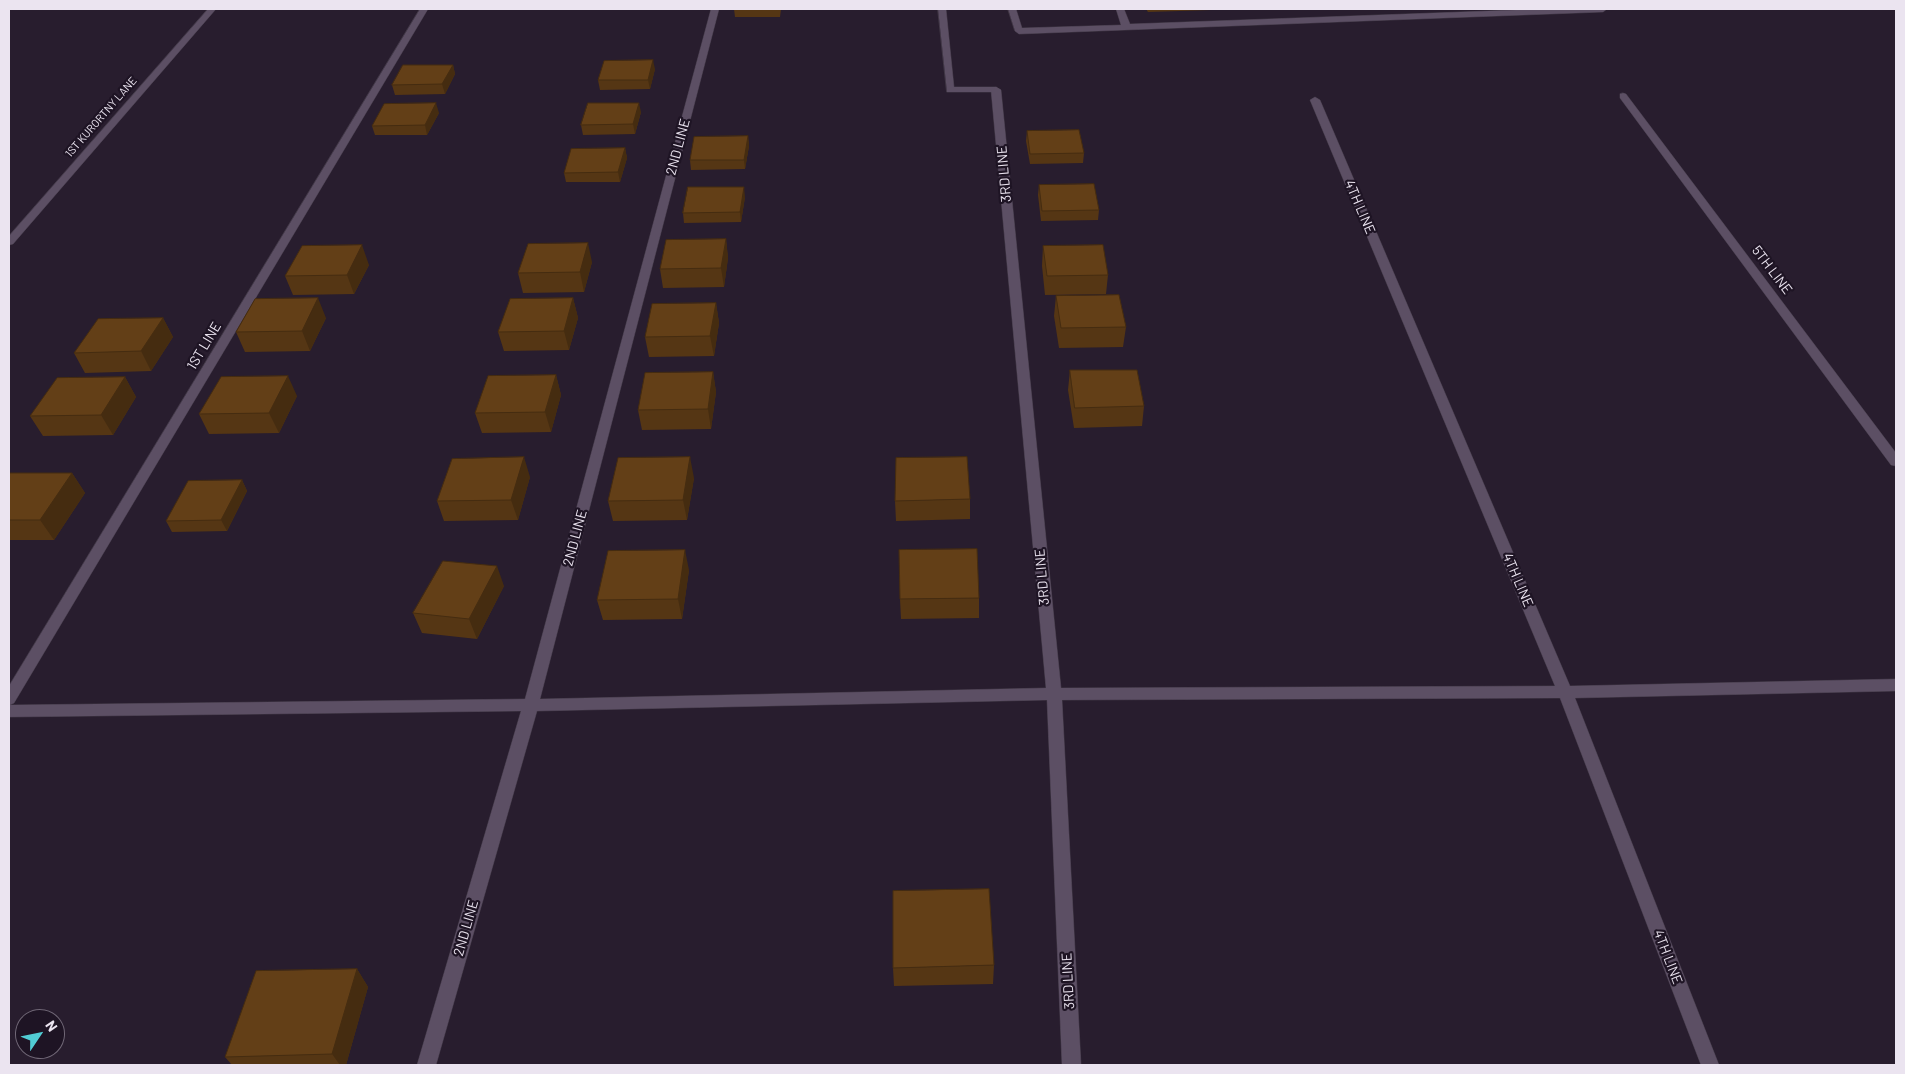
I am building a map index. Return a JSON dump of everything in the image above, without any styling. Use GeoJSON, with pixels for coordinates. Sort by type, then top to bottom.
{"type":"FeatureCollection","features":[{"type":"Feature","properties":{"kind":"street","name":"1ST KURORTNY LANE"},"geometry":{"type":"LineString","coordinates":[[9,242],[212,9]]}},
{"type":"Feature","properties":{"kind":"street","name":"1ST LINE"},"geometry":{"type":"LineString","coordinates":[[9,699],[424,9]]}},
{"type":"Feature","properties":{"kind":"street","name":"2ND LINE"},"geometry":{"type":"LineString","coordinates":[[426,1065],[531,705],[715,9]]}},
{"type":"Feature","properties":{"kind":"street","name":"3RD LINE"},"geometry":{"type":"LineString","coordinates":[[942,9],[950,90],[996,90],[1054,694],[1072,1065]]}},
{"type":"Feature","properties":{"kind":"street"},"geometry":{"type":"LineString","coordinates":[[1012,9],[1019,30],[1603,9]]}},
{"type":"Feature","properties":{"kind":"street"},"geometry":{"type":"LineString","coordinates":[[1120,9],[1126,26]]}},
{"type":"Feature","properties":{"kind":"street","name":"5TH LINE"},"geometry":{"type":"LineString","coordinates":[[1623,96],[1896,462]]}},
{"type":"Feature","properties":{"kind":"street","name":"4TH LINE"},"geometry":{"type":"LineString","coordinates":[[1315,100],[1565,692],[1710,1065]]}},
{"type":"Feature","properties":{"kind":"street"},"geometry":{"type":"LineString","coordinates":[[9,711],[531,705],[1054,694],[1565,692],[1896,685]]}},
{"type":"Feature","properties":{"kind":"building"},"geometry":{"type":"Polygon","coordinates":[[[653,60],[648,80],[598,80],[604,61],[653,60]]]}},
{"type":"Feature","properties":{"kind":"building"},"geometry":{"type":"Polygon","coordinates":[[[403,65],[453,65],[442,84],[392,85],[403,65]]]}},
{"type":"Feature","properties":{"kind":"building"},"geometry":{"type":"Polygon","coordinates":[[[436,103],[425,125],[372,126],[384,104],[436,103]]]}},
{"type":"Feature","properties":{"kind":"building"},"geometry":{"type":"Polygon","coordinates":[[[588,103],[639,103],[633,124],[581,125],[588,103]]]}},
{"type":"Feature","properties":{"kind":"building"},"geometry":{"type":"Polygon","coordinates":[[[1079,130],[1084,153],[1030,154],[1027,131],[1079,130]]]}},
{"type":"Feature","properties":{"kind":"building"},"geometry":{"type":"Polygon","coordinates":[[[748,136],[744,160],[690,160],[694,137],[748,136]]]}},
{"type":"Feature","properties":{"kind":"building"},"geometry":{"type":"Polygon","coordinates":[[[625,148],[618,172],[564,173],[571,149],[625,148]]]}},
{"type":"Feature","properties":{"kind":"building"},"geometry":{"type":"Polygon","coordinates":[[[1094,184],[1099,210],[1042,211],[1039,185],[1094,184]]]}},
{"type":"Feature","properties":{"kind":"building"},"geometry":{"type":"Polygon","coordinates":[[[688,187],[744,187],[740,212],[683,213],[688,187]]]}},
{"type":"Feature","properties":{"kind":"building"},"geometry":{"type":"Polygon","coordinates":[[[726,239],[721,268],[660,269],[666,240],[726,239]]]}},
{"type":"Feature","properties":{"kind":"building"},"geometry":{"type":"Polygon","coordinates":[[[588,243],[580,272],[518,273],[528,244],[588,243]]]}},
{"type":"Feature","properties":{"kind":"building"},"geometry":{"type":"Polygon","coordinates":[[[362,245],[347,275],[285,276],[302,246],[362,245]]]}},
{"type":"Feature","properties":{"kind":"building"},"geometry":{"type":"Polygon","coordinates":[[[1103,245],[1108,275],[1047,276],[1043,246],[1103,245]]]}},
{"type":"Feature","properties":{"kind":"building"},"geometry":{"type":"Polygon","coordinates":[[[1119,295],[1126,327],[1061,328],[1056,296],[1119,295]]]}},
{"type":"Feature","properties":{"kind":"building"},"geometry":{"type":"Polygon","coordinates":[[[318,298],[302,331],[236,332],[255,299],[318,298]]]}},
{"type":"Feature","properties":{"kind":"building"},"geometry":{"type":"Polygon","coordinates":[[[573,298],[564,331],[498,332],[510,299],[573,298]]]}},
{"type":"Feature","properties":{"kind":"building"},"geometry":{"type":"Polygon","coordinates":[[[716,303],[710,336],[645,337],[652,304],[716,303]]]}},
{"type":"Feature","properties":{"kind":"building"},"geometry":{"type":"Polygon","coordinates":[[[163,318],[141,351],[74,353],[98,319],[163,318]]]}},
{"type":"Feature","properties":{"kind":"building"},"geometry":{"type":"Polygon","coordinates":[[[1070,370],[1137,370],[1144,406],[1075,408],[1070,370]]]}},
{"type":"Feature","properties":{"kind":"building"},"geometry":{"type":"Polygon","coordinates":[[[713,372],[708,409],[638,410],[645,373],[713,372]]]}},
{"type":"Feature","properties":{"kind":"building"},"geometry":{"type":"Polygon","coordinates":[[[556,375],[545,412],[475,413],[488,376],[556,375]]]}},
{"type":"Feature","properties":{"kind":"building"},"geometry":{"type":"Polygon","coordinates":[[[288,376],[269,413],[199,414],[221,377],[288,376]]]}},
{"type":"Feature","properties":{"kind":"building"},"geometry":{"type":"Polygon","coordinates":[[[125,377],[101,415],[30,416],[57,378],[125,377]]]}},
{"type":"Feature","properties":{"kind":"building"},"geometry":{"type":"Polygon","coordinates":[[[524,457],[511,500],[437,501],[452,459],[524,457]]]}},
{"type":"Feature","properties":{"kind":"building"},"geometry":{"type":"Polygon","coordinates":[[[690,457],[683,500],[608,501],[618,458],[690,457]]]}},
{"type":"Feature","properties":{"kind":"building"},"geometry":{"type":"Polygon","coordinates":[[[967,457],[970,499],[895,501],[896,458],[967,457]]]}},
{"type":"Feature","properties":{"kind":"building"},"geometry":{"type":"Polygon","coordinates":[[[10,473],[72,473],[40,520],[9,520],[10,473]]]}},
{"type":"Feature","properties":{"kind":"building"},"geometry":{"type":"Polygon","coordinates":[[[242,480],[221,520],[166,521],[188,481],[242,480]]]}},
{"type":"Feature","properties":{"kind":"building"},"geometry":{"type":"Polygon","coordinates":[[[977,549],[979,598],[900,599],[899,550],[977,549]]]}},
{"type":"Feature","properties":{"kind":"building"},"geometry":{"type":"Polygon","coordinates":[[[685,550],[678,599],[597,600],[608,551],[685,550]]]}},
{"type":"Feature","properties":{"kind":"building"},"geometry":{"type":"Polygon","coordinates":[[[443,561],[497,566],[469,619],[413,613],[443,561]]]}},
{"type":"Feature","properties":{"kind":"building"},"geometry":{"type":"Polygon","coordinates":[[[989,889],[994,965],[893,968],[893,891],[989,889]]]}},
{"type":"Feature","properties":{"kind":"building"},"geometry":{"type":"Polygon","coordinates":[[[357,969],[332,1054],[225,1057],[256,971],[357,969]]]}}]}
